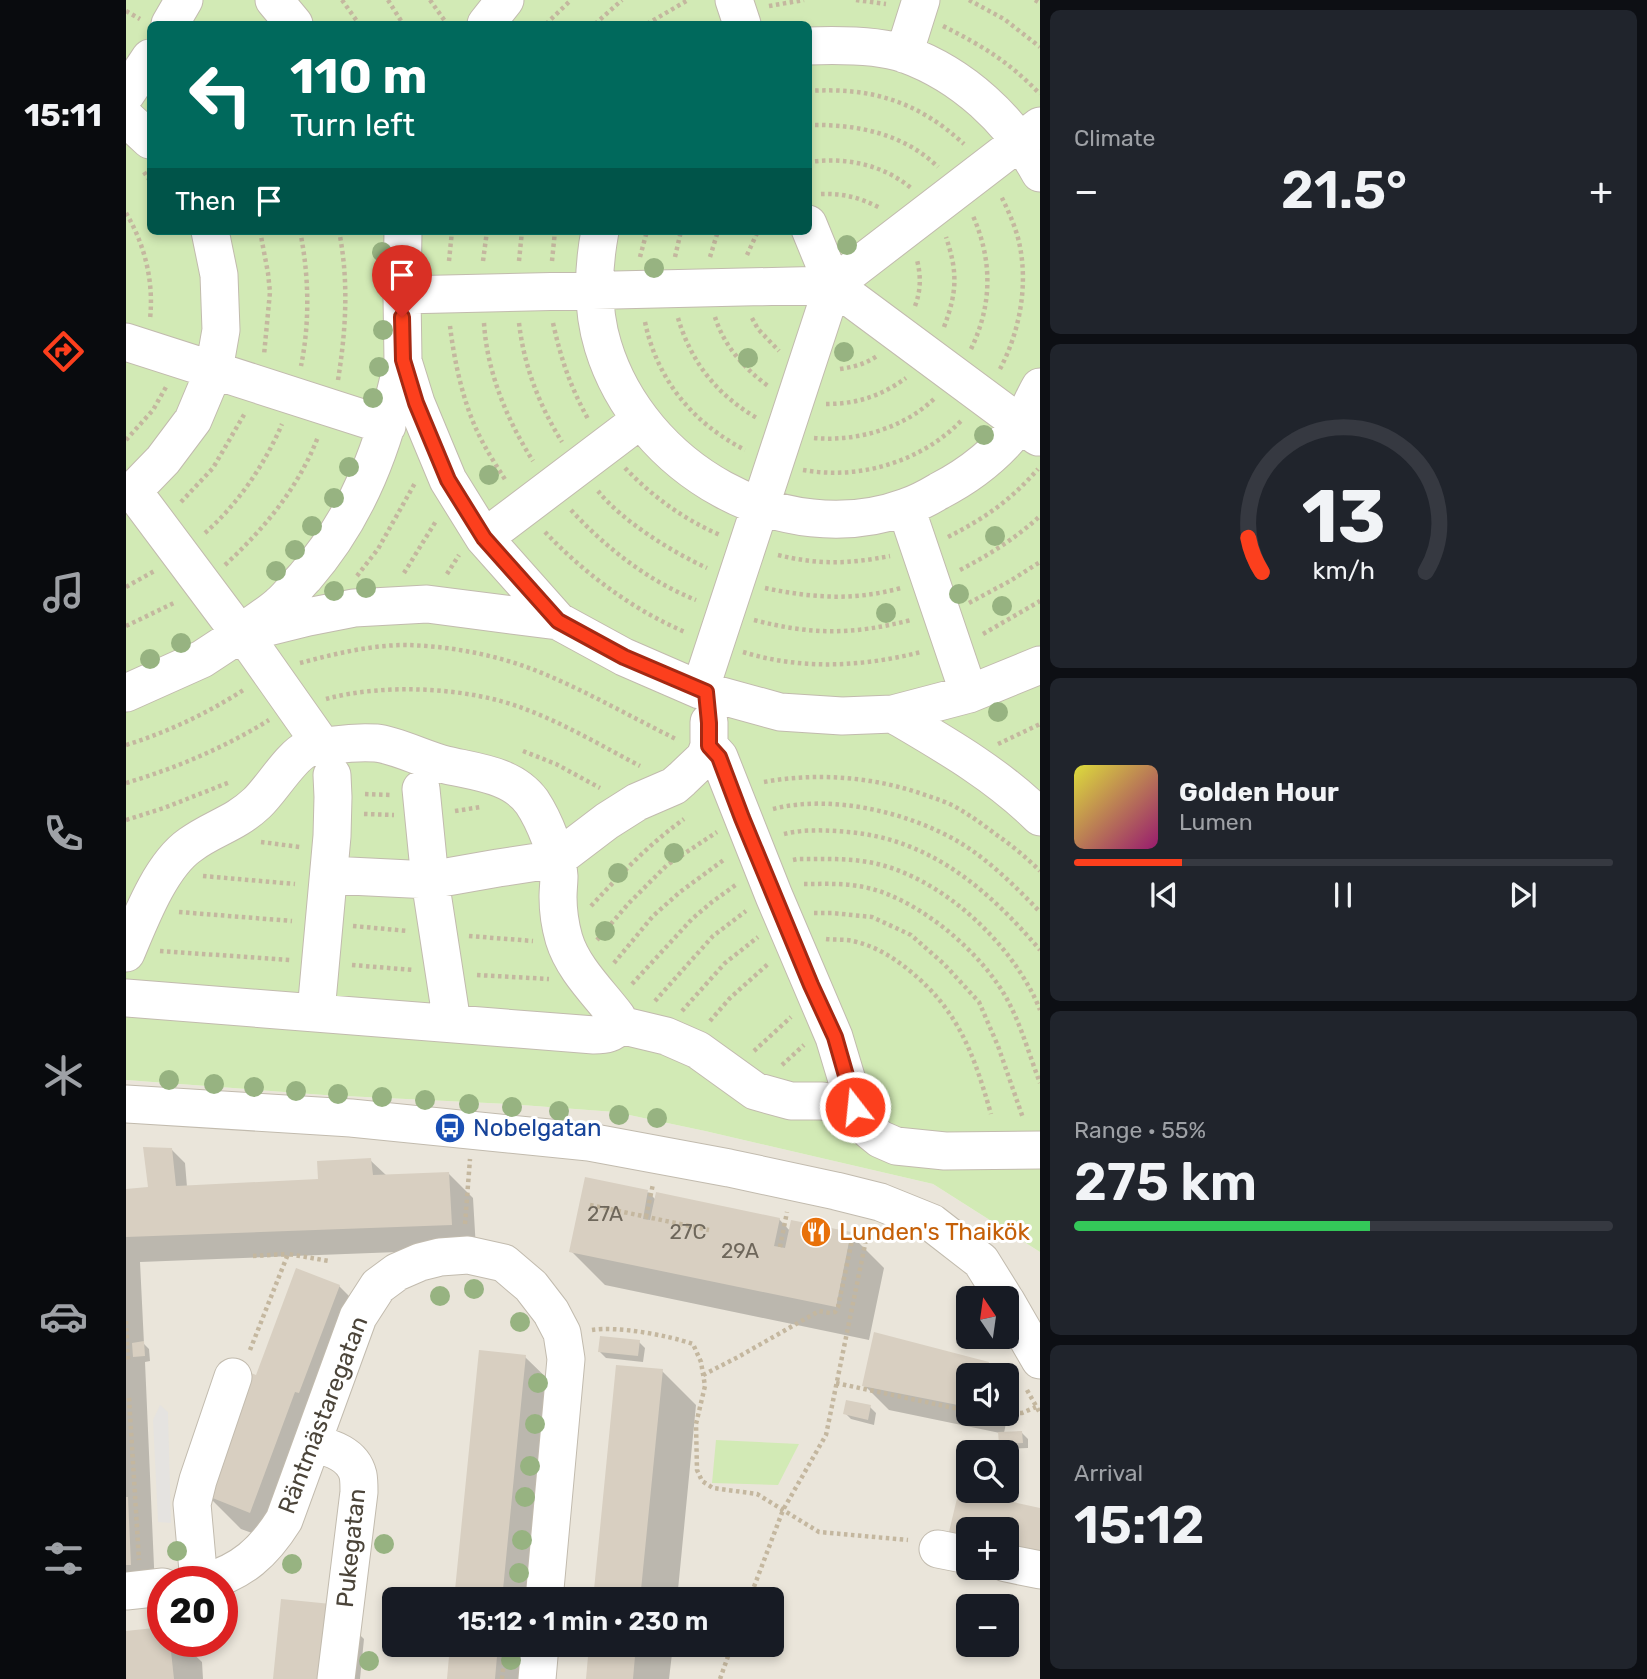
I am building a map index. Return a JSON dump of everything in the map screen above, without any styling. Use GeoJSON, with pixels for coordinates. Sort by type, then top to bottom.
{"type":"FeatureCollection","features":[{"type":"Feature","properties":{"kind":"street"},"geometry":{"type":"LineString","coordinates":[[172,21],[184,0]]}},
{"type":"Feature","properties":{"kind":"street"},"geometry":{"type":"LineString","coordinates":[[274,0],[292,21]]}},
{"type":"Feature","properties":{"kind":"street"},"geometry":{"type":"LineString","coordinates":[[488,21],[505,0]]}},
{"type":"Feature","properties":{"kind":"street"},"geometry":{"type":"LineString","coordinates":[[734,0],[741,21]]}},
{"type":"Feature","properties":{"kind":"street"},"geometry":{"type":"LineString","coordinates":[[904,54],[919,7]]}},
{"type":"Feature","properties":{"kind":"street"},"geometry":{"type":"LineString","coordinates":[[812,46],[858,47],[904,54],[952,78],[1030,134],[1040,173]]}},
{"type":"Feature","properties":{"kind":"street"},"geometry":{"type":"LineString","coordinates":[[126,94],[147,62]]}},
{"type":"Feature","properties":{"kind":"street"},"geometry":{"type":"LineString","coordinates":[[126,118],[147,137]]}},
{"type":"Feature","properties":{"kind":"street"},"geometry":{"type":"LineString","coordinates":[[328,881],[430,880],[557,859],[607,821],[637,802],[674,786],[682,779],[708,750],[709,723],[703,691],[760,507],[834,285],[1030,134]]}},
{"type":"Feature","properties":{"kind":"street"},"geometry":{"type":"LineString","coordinates":[[812,233],[834,285],[1030,431]]}},
{"type":"Feature","properties":{"kind":"street"},"geometry":{"type":"LineString","coordinates":[[211,235],[219,275],[220,330],[214,370],[193,420],[163,460],[129,492],[272,673],[329,772],[328,881],[316,1012]]}},
{"type":"Feature","properties":{"kind":"street"},"geometry":{"type":"LineString","coordinates":[[126,694],[202,659],[281,604],[322,556],[348,519],[376,461],[395,400],[403,360],[403,235]]}},
{"type":"Feature","properties":{"kind":"street"},"geometry":{"type":"LineString","coordinates":[[600,235],[595,291],[599,332],[607,358],[627,400],[658,442],[675,458],[721,489],[760,507],[806,517],[847,519],[906,508],[967,475],[994,452],[1030,431],[1040,387]]}},
{"type":"Feature","properties":{"kind":"street"},"geometry":{"type":"LineString","coordinates":[[401,295],[834,285]]}},
{"type":"Feature","properties":{"kind":"street"},"geometry":{"type":"LineString","coordinates":[[135,345],[387,426]]}},
{"type":"Feature","properties":{"kind":"street"},"geometry":{"type":"LineString","coordinates":[[403,360],[416,403],[433,444],[454,489],[480,533],[558,621],[624,657],[703,691],[780,712],[842,716],[893,714],[969,694],[1040,665]]}},
{"type":"Feature","properties":{"kind":"street"},"geometry":{"type":"LineString","coordinates":[[480,533],[551,487],[640,420]]}},
{"type":"Feature","properties":{"kind":"street"},"geometry":{"type":"LineString","coordinates":[[906,508],[969,694]]}},
{"type":"Feature","properties":{"kind":"street"},"geometry":{"type":"LineString","coordinates":[[240,634],[354,608],[427,604],[558,621]]}},
{"type":"Feature","properties":{"kind":"street"},"geometry":{"type":"LineString","coordinates":[[893,714],[975,763],[1040,817]]}},
{"type":"Feature","properties":{"kind":"street"},"geometry":{"type":"LineString","coordinates":[[329,772],[355,742],[378,743],[421,758],[506,781],[520,790],[531,802],[540,819],[557,859],[559,922],[611,1001],[698,1050],[745,1083],[791,1101],[822,1101],[855,1107]]}},
{"type":"Feature","properties":{"kind":"street"},"geometry":{"type":"LineString","coordinates":[[139,952],[155,889],[184,849],[239,818],[263,797],[297,757],[308,749],[329,772]]}},
{"type":"Feature","properties":{"kind":"street"},"geometry":{"type":"LineString","coordinates":[[708,750],[719,757],[763,869],[835,1037],[855,1107],[869,1130],[880,1139],[896,1146],[945,1152],[1040,1150]]}},
{"type":"Feature","properties":{"kind":"street"},"geometry":{"type":"LineString","coordinates":[[421,792],[430,880],[452,1023]]}},
{"type":"Feature","properties":{"kind":"street"},"geometry":{"type":"LineString","coordinates":[[126,998],[594,1035],[614,1032],[611,1001]]}},
{"type":"Feature","properties":{"kind":"street"},"geometry":{"type":"LineString","coordinates":[[126,1104],[373,1119],[589,1142],[729,1168],[880,1202],[932,1223],[981,1261],[1002,1286]]}},
{"type":"Feature","properties":{"kind":"street","name":"Räntmästaregatan"},"geometry":{"type":"LineString","coordinates":[[238,1568],[272,1539],[284,1520],[358,1317],[378,1286],[397,1272],[421,1262],[440,1256],[468,1255],[504,1263],[531,1286],[551,1312],[562,1333],[566,1359],[545,1587]]}},
{"type":"Feature","properties":{"kind":"street"},"geometry":{"type":"LineString","coordinates":[[1019,1310],[1040,1360]]}},
{"type":"Feature","properties":{"kind":"street"},"geometry":{"type":"LineString","coordinates":[[198,1566],[192,1504],[233,1377]]}},
{"type":"Feature","properties":{"kind":"street","name":"Pukegatan"},"geometry":{"type":"LineString","coordinates":[[313,1443],[336,1450],[347,1457],[358,1474],[359,1492],[336,1679]]}},
{"type":"Feature","properties":{"kind":"street"},"geometry":{"type":"LineString","coordinates":[[1019,1566],[1040,1570]]}},
{"type":"Feature","properties":{"kind":"street"},"geometry":{"type":"LineString","coordinates":[[537,1679],[539,1657]]}},
{"type":"Feature","properties":{"kind":"path"},"geometry":{"type":"LineString","coordinates":[[342,0],[357,21]]}},
{"type":"Feature","properties":{"kind":"path"},"geometry":{"type":"LineString","coordinates":[[388,0],[401,21]]}},
{"type":"Feature","properties":{"kind":"path"},"geometry":{"type":"LineString","coordinates":[[430,0],[445,21]]}},
{"type":"Feature","properties":{"kind":"path"},"geometry":{"type":"LineString","coordinates":[[549,21],[571,0]]}},
{"type":"Feature","properties":{"kind":"path"},"geometry":{"type":"LineString","coordinates":[[598,21],[622,0]]}},
{"type":"Feature","properties":{"kind":"path"},"geometry":{"type":"LineString","coordinates":[[652,21],[688,0]]}},
{"type":"Feature","properties":{"kind":"path"},"geometry":{"type":"LineString","coordinates":[[856,0],[919,7],[999,57],[1020,73],[1040,94]]}},
{"type":"Feature","properties":{"kind":"path"},"geometry":{"type":"LineString","coordinates":[[969,0],[1004,19],[1040,47]]}},
{"type":"Feature","properties":{"kind":"path"},"geometry":{"type":"LineString","coordinates":[[1035,0],[1040,4]]}},
{"type":"Feature","properties":{"kind":"path"},"geometry":{"type":"LineString","coordinates":[[126,213],[143,249],[150,280],[148,336],[135,345]]}},
{"type":"Feature","properties":{"kind":"path"},"geometry":{"type":"LineString","coordinates":[[126,587],[165,564],[209,529],[241,494],[278,433],[302,359],[308,317],[301,235]]}},
{"type":"Feature","properties":{"kind":"path"},"geometry":{"type":"LineString","coordinates":[[126,626],[175,602],[212,577],[265,526],[301,474],[330,408],[338,379],[346,316],[345,269],[340,235]]}},
{"type":"Feature","properties":{"kind":"path"},"geometry":{"type":"LineString","coordinates":[[483,293],[485,330],[491,365],[501,398],[518,438],[551,487],[584,525],[605,544],[679,594],[756,656],[793,663],[826,665],[892,659],[947,628],[960,607],[1040,562]]}},
{"type":"Feature","properties":{"kind":"path"},"geometry":{"type":"LineString","coordinates":[[327,613],[378,549],[409,496],[433,444]]}},
{"type":"Feature","properties":{"kind":"path"},"geometry":{"type":"LineString","coordinates":[[384,606],[454,489]]}},
{"type":"Feature","properties":{"kind":"path"},"geometry":{"type":"LineString","coordinates":[[427,604],[480,533]]}},
{"type":"Feature","properties":{"kind":"path"},"geometry":{"type":"LineString","coordinates":[[721,628],[757,621],[819,632],[947,628],[984,634],[1040,601]]}},
{"type":"Feature","properties":{"kind":"path"},"geometry":{"type":"LineString","coordinates":[[126,745],[170,729],[222,705],[282,668],[342,652],[405,645],[471,652],[543,674],[708,750]]}},
{"type":"Feature","properties":{"kind":"path"},"geometry":{"type":"LineString","coordinates":[[329,772],[421,792]]}},
{"type":"Feature","properties":{"kind":"path"},"geometry":{"type":"LineString","coordinates":[[139,952],[444,972],[611,1001],[674,1021],[725,964],[753,940],[763,869],[790,777],[834,778],[894,785],[952,805],[1006,841],[1040,871]]}},
{"type":"Feature","properties":{"kind":"path"},"geometry":{"type":"LineString","coordinates":[[126,820],[234,780]]}},
{"type":"Feature","properties":{"kind":"path"},"geometry":{"type":"LineString","coordinates":[[991,1114],[977,1066],[961,1030],[947,1008],[924,982],[897,960],[875,948],[852,941],[825,939],[801,943],[763,869],[752,814],[781,807],[850,805],[920,824],[960,843],[996,870],[1040,912]]}},
{"type":"Feature","properties":{"kind":"path"},"geometry":{"type":"LineString","coordinates":[[611,1001],[586,912],[629,866],[687,817]]}},
{"type":"Feature","properties":{"kind":"path"},"geometry":{"type":"LineString","coordinates":[[611,1001],[730,998],[761,968],[761,839],[789,832],[830,830],[888,838],[941,860],[1003,911],[1040,950]]}},
{"type":"Feature","properties":{"kind":"path"},"geometry":{"type":"LineString","coordinates":[[611,1001],[629,903],[667,865],[696,845],[763,869],[805,913],[872,917],[911,935],[944,964],[979,1002],[998,1046],[1023,1118]]}},
{"type":"Feature","properties":{"kind":"path"},"geometry":{"type":"LineString","coordinates":[[611,1001],[653,916],[700,876],[735,852],[788,889],[804,884],[860,886],[883,893],[932,918],[984,965],[999,985],[1010,1004],[1040,1083]]}},
{"type":"Feature","properties":{"kind":"path"},"geometry":{"type":"LineString","coordinates":[[611,1001],[632,983],[692,919],[743,880],[770,866],[798,859],[836,859],[870,862],[905,873],[929,885],[983,926],[1006,951],[1023,975],[1040,1010]]}},
{"type":"Feature","properties":{"kind":"path"},"geometry":{"type":"LineString","coordinates":[[611,1001],[713,936],[741,914],[763,869]]}},
{"type":"Feature","properties":{"kind":"path"},"geometry":{"type":"LineString","coordinates":[[191,875],[328,881]]}},
{"type":"Feature","properties":{"kind":"path"},"geometry":{"type":"LineString","coordinates":[[801,1008],[823,1011],[815,1034],[784,1063],[745,1083],[781,1026],[801,1008]]}},
{"type":"Feature","properties":{"kind":"path"},"geometry":{"type":"LineString","coordinates":[[464,1235],[471,1154]]}},
{"type":"Feature","properties":{"kind":"path"},"geometry":{"type":"LineString","coordinates":[[646,1217],[652,1191]]}},
{"type":"Feature","properties":{"kind":"path"},"geometry":{"type":"LineString","coordinates":[[590,1205],[709,1230]]}},
{"type":"Feature","properties":{"kind":"path"},"geometry":{"type":"LineString","coordinates":[[780,1247],[788,1207]]}},
{"type":"Feature","properties":{"kind":"path"},"geometry":{"type":"LineString","coordinates":[[703,1375],[820,1311],[835,1312],[856,1222]]}},
{"type":"Feature","properties":{"kind":"path"},"geometry":{"type":"LineString","coordinates":[[754,1587],[783,1510],[826,1435],[870,1225]]}},
{"type":"Feature","properties":{"kind":"path"},"geometry":{"type":"LineString","coordinates":[[233,1377],[245,1363],[288,1254]]}},
{"type":"Feature","properties":{"kind":"path"},"geometry":{"type":"LineString","coordinates":[[253,1256],[288,1254],[329,1261]]}},
{"type":"Feature","properties":{"kind":"path"},"geometry":{"type":"LineString","coordinates":[[126,1321],[126,1361]]}},
{"type":"Feature","properties":{"kind":"path"},"geometry":{"type":"LineString","coordinates":[[582,1331],[605,1328],[675,1337],[693,1344],[701,1362],[705,1386],[696,1424],[697,1469],[702,1481],[713,1488],[757,1494],[819,1532],[938,1548]]}},
{"type":"Feature","properties":{"kind":"path"},"geometry":{"type":"LineString","coordinates":[[836,1383],[956,1408]]}},
{"type":"Feature","properties":{"kind":"path"},"geometry":{"type":"LineString","coordinates":[[129,1398],[143,1582]]}},
{"type":"Feature","properties":{"kind":"path"},"geometry":{"type":"LineString","coordinates":[[1019,1413],[1036,1407]]}},
{"type":"Feature","properties":{"kind":"path"},"geometry":{"type":"LineString","coordinates":[[720,1679],[728,1657]]}},
{"type":"Feature","properties":{"kind":"shaded area"},"geometry":{"type":"Polygon","coordinates":[[[126,1080],[615,1112],[933,1184],[1040,1252],[1040,1679],[126,1679],[126,1080]]]}},
{"type":"Feature","properties":{"kind":"shaded area"},"geometry":{"type":"Polygon","coordinates":[[[160,1405],[168,1412],[171,1523],[158,1522],[153,1420],[160,1405]]]}},
{"type":"Feature","properties":{"kind":"green space"},"geometry":{"type":"Polygon","coordinates":[[[126,0],[1040,0],[1040,1252],[933,1184],[705,1131],[615,1112],[126,1080],[126,0]]]}},
{"type":"Feature","properties":{"kind":"green space"},"geometry":{"type":"Polygon","coordinates":[[[716,1440],[799,1444],[778,1485],[712,1483],[716,1440]]]}},
{"type":"Feature","properties":{"kind":"building"},"geometry":{"type":"Polygon","coordinates":[[[143,1147],[172,1148],[176,1186],[318,1179],[317,1161],[371,1158],[373,1175],[449,1172],[452,1225],[126,1237],[126,1189],[148,1187],[143,1147]]]}},
{"type":"Feature","properties":{"kind":"building"},"geometry":{"type":"Polygon","coordinates":[[[585,1177],[648,1190],[643,1219],[650,1220],[656,1192],[780,1218],[774,1246],[785,1248],[791,1220],[851,1232],[836,1307],[569,1252],[585,1177]]]}},
{"type":"Feature","properties":{"kind":"building"},"geometry":{"type":"Polygon","coordinates":[[[296,1268],[340,1285],[299,1393],[295,1392],[250,1513],[205,1495],[251,1373],[256,1375],[296,1268]]]}},
{"type":"Feature","properties":{"kind":"building"},"geometry":{"type":"Polygon","coordinates":[[[874,1332],[989,1362],[956,1363],[956,1405],[862,1386],[874,1332]]]}},
{"type":"Feature","properties":{"kind":"building"},"geometry":{"type":"Polygon","coordinates":[[[600,1336],[640,1340],[638,1356],[598,1352],[600,1336]]]}},
{"type":"Feature","properties":{"kind":"building"},"geometry":{"type":"Polygon","coordinates":[[[144,1341],[145,1356],[133,1357],[132,1343],[144,1341]]]}},
{"type":"Feature","properties":{"kind":"building"},"geometry":{"type":"Polygon","coordinates":[[[479,1350],[526,1355],[503,1587],[455,1587],[479,1350]]]}},
{"type":"Feature","properties":{"kind":"building"},"geometry":{"type":"Polygon","coordinates":[[[616,1365],[663,1369],[641,1587],[594,1587],[616,1365]]]}},
{"type":"Feature","properties":{"kind":"building"},"geometry":{"type":"Polygon","coordinates":[[[846,1400],[871,1405],[868,1420],[843,1414],[846,1400]]]}},
{"type":"Feature","properties":{"kind":"building"},"geometry":{"type":"Polygon","coordinates":[[[1022,1431],[1023,1443],[1019,1443],[1019,1440],[999,1440],[998,1432],[1022,1431]]]}},
{"type":"Feature","properties":{"kind":"building"},"geometry":{"type":"Polygon","coordinates":[[[128,1497],[131,1565],[126,1565],[128,1497]]]}},
{"type":"Feature","properties":{"kind":"building"},"geometry":{"type":"Polygon","coordinates":[[[956,1503],[1018,1503],[1040,1508],[1040,1557],[1019,1552],[1019,1517],[956,1517],[956,1538],[948,1536],[956,1503]]]}},
{"type":"Feature","properties":{"kind":"building"},"geometry":{"type":"Polygon","coordinates":[[[281,1599],[331,1604],[324,1679],[273,1679],[281,1599]]]}},
{"type":"Feature","properties":{"kind":"building"},"geometry":{"type":"Polygon","coordinates":[[[147,1629],[147,1657],[172,1657],[174,1679],[126,1679],[126,1631],[147,1629]]]}},
{"type":"Feature","properties":{"kind":"building"},"geometry":{"type":"Polygon","coordinates":[[[449,1657],[497,1657],[495,1679],[447,1679],[449,1657]]]}},
{"type":"Feature","properties":{"kind":"building"},"geometry":{"type":"Polygon","coordinates":[[[588,1657],[635,1657],[633,1679],[586,1679],[588,1657]]]}},
{"type":"Feature","properties":{"kind":"place","name":"Nobelgatan"},"geometry":{"type":"Point","coordinates":[450,1128]}},
{"type":"Feature","properties":{"kind":"place","name":"Lunden's Thaikök"},"geometry":{"type":"Point","coordinates":[816,1232]}},
{"type":"Feature","properties":{"kind":"route"},"geometry":{"type":"LineString","coordinates":[[402,317],[403,360],[416,403],[448,480],[484,538],[558,621],[624,657],[706,692],[709,746],[719,757],[811,985],[835,1037],[855,1107]]}}]}
